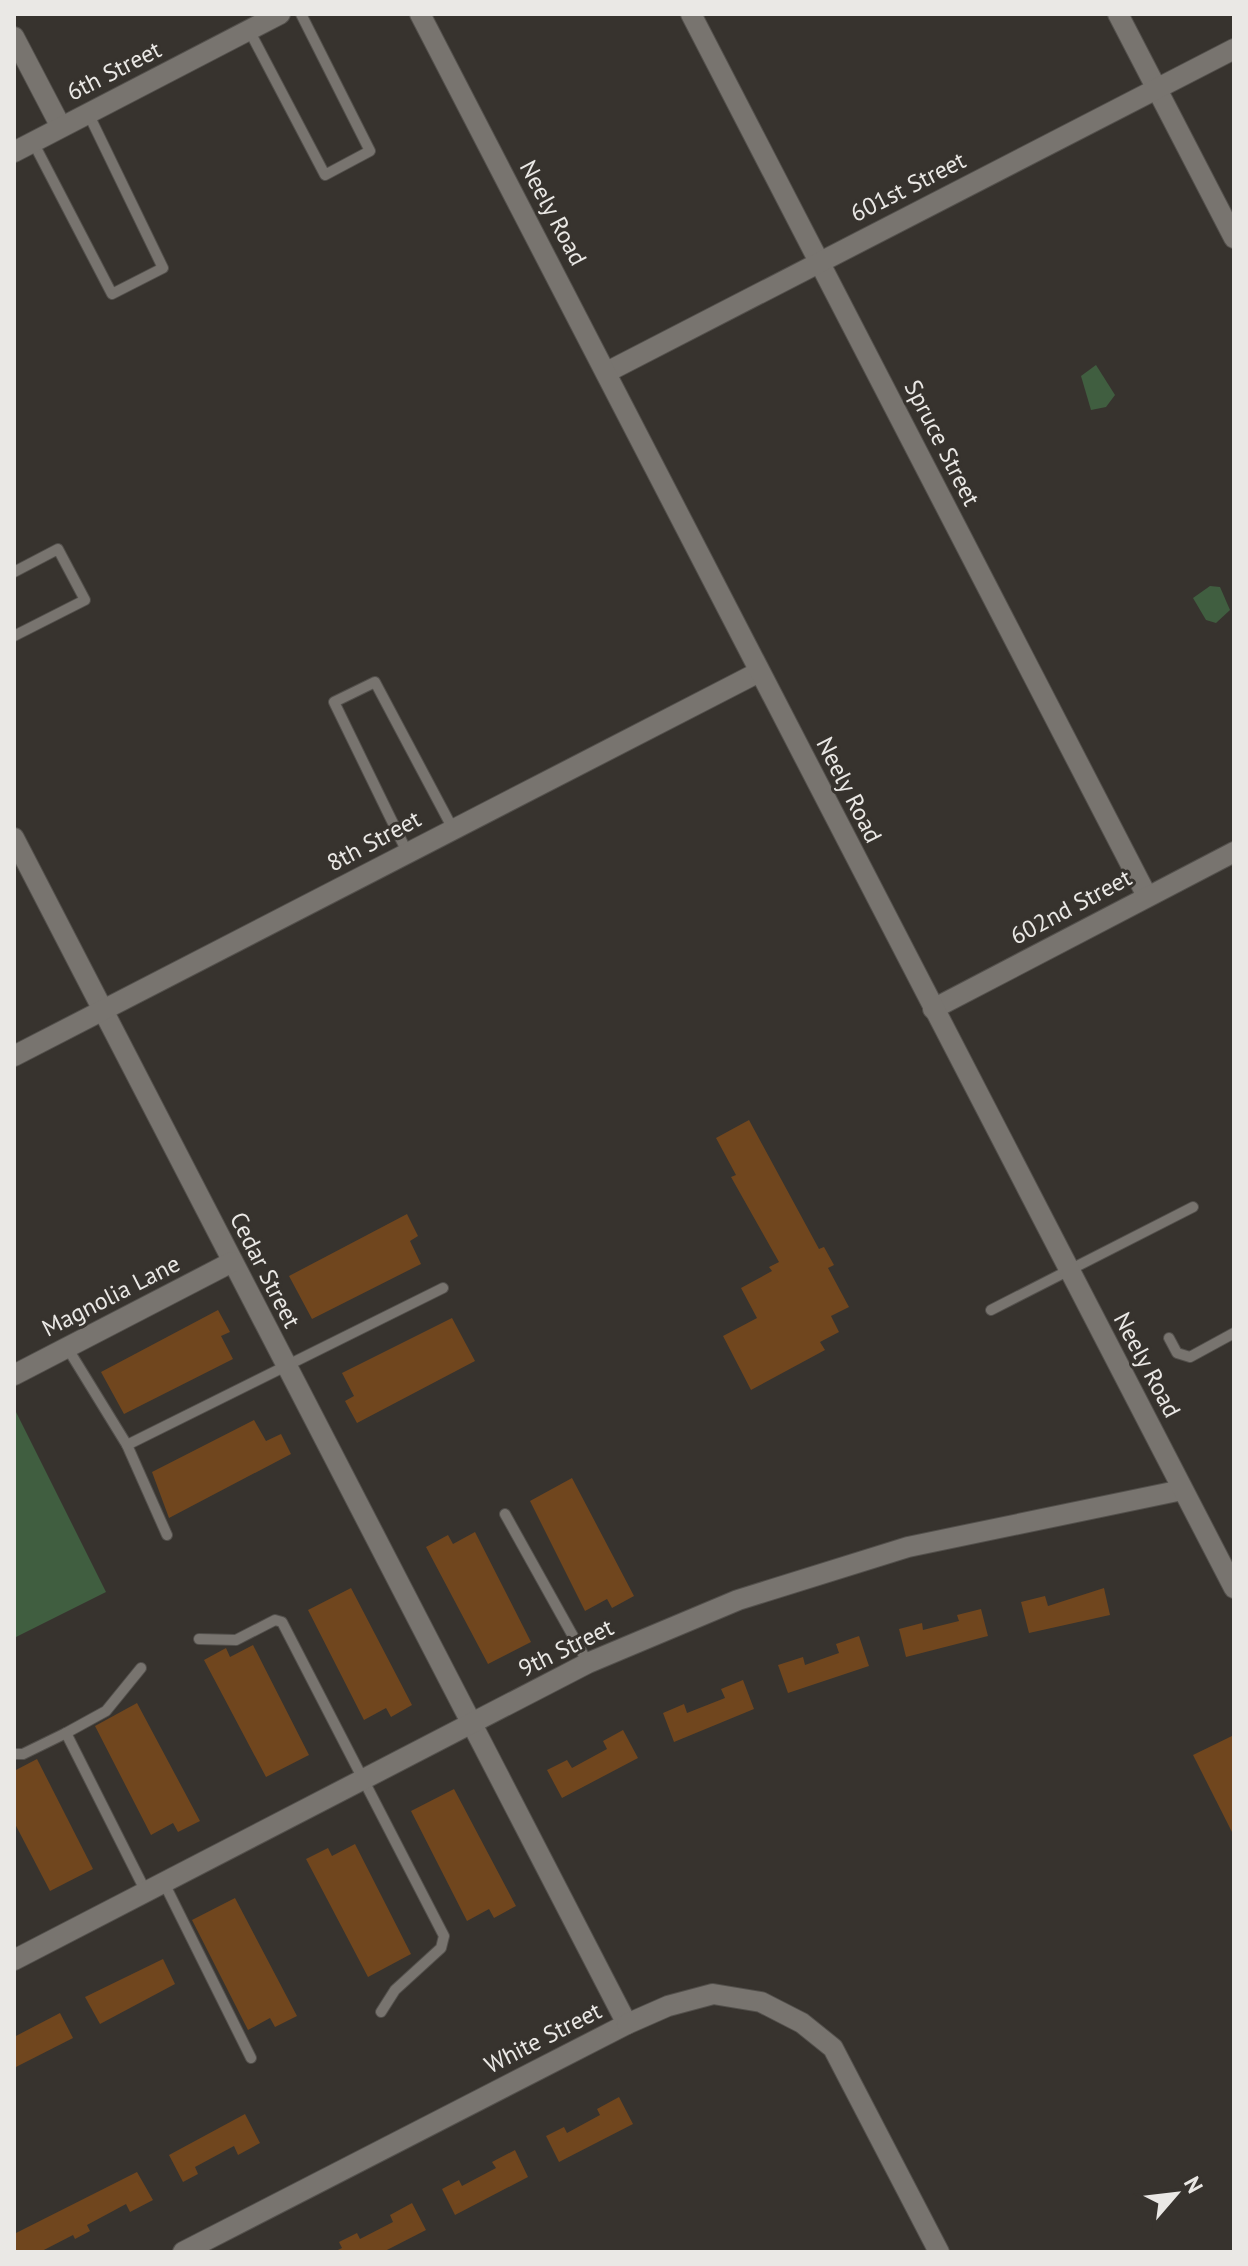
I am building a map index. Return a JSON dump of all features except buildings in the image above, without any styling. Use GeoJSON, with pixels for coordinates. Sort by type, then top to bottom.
{"type":"FeatureCollection","features":[{"type":"Feature","properties":{"kind":"street","name":"6th Street"},"geometry":{"type":"LineString","coordinates":[[14,152],[279,14]]}},
{"type":"Feature","properties":{"kind":"street","name":"Neely Road"},"geometry":{"type":"LineString","coordinates":[[420,14],[1182,1490],[1224,1553],[1234,1588]]}},
{"type":"Feature","properties":{"kind":"street","name":"Spruce Street"},"geometry":{"type":"LineString","coordinates":[[691,14],[1147,896]]}},
{"type":"Feature","properties":{"kind":"street"},"geometry":{"type":"LineString","coordinates":[[1118,14],[1234,238]]}},
{"type":"Feature","properties":{"kind":"street"},"geometry":{"type":"LineString","coordinates":[[14,37],[61,127]]}},
{"type":"Feature","properties":{"kind":"street","name":"601st Street"},"geometry":{"type":"LineString","coordinates":[[607,372],[1234,49]]}},
{"type":"Feature","properties":{"kind":"street","name":"8th Street"},"geometry":{"type":"LineString","coordinates":[[14,1055],[759,672]]}},
{"type":"Feature","properties":{"kind":"street","name":"Cedar Street"},"geometry":{"type":"LineString","coordinates":[[14,838],[472,1725]]}},
{"type":"Feature","properties":{"kind":"street","name":"602nd Street"},"geometry":{"type":"LineString","coordinates":[[933,1009],[1234,852]]}},
{"type":"Feature","properties":{"kind":"street","name":"Magnolia Lane"},"geometry":{"type":"LineString","coordinates":[[14,1374],[68,1349],[232,1262]]}},
{"type":"Feature","properties":{"kind":"street","name":"9th Street"},"geometry":{"type":"LineString","coordinates":[[14,1960],[588,1663],[738,1600],[908,1547],[1182,1490]]}},
{"type":"Feature","properties":{"kind":"street","name":"White Street"},"geometry":{"type":"LineString","coordinates":[[183,2252],[627,2024],[472,1725]]}},
{"type":"Feature","properties":{"kind":"street"},"geometry":{"type":"LineString","coordinates":[[627,2024],[668,2006],[713,1994],[761,2002],[802,2023],[833,2048],[939,2252]]}},
{"type":"Feature","properties":{"kind":"lane"},"geometry":{"type":"LineString","coordinates":[[249,30],[325,175],[370,151],[301,14]]}},
{"type":"Feature","properties":{"kind":"lane"},"geometry":{"type":"LineString","coordinates":[[33,142],[112,294],[163,268],[88,113]]}},
{"type":"Feature","properties":{"kind":"lane"},"geometry":{"type":"LineString","coordinates":[[14,572],[58,549],[85,600],[14,636]]}},
{"type":"Feature","properties":{"kind":"lane"},"geometry":{"type":"LineString","coordinates":[[408,854],[334,702],[375,682],[453,829]]}},
{"type":"Feature","properties":{"kind":"lane"},"geometry":{"type":"LineString","coordinates":[[991,1310],[1193,1207]]}},
{"type":"Feature","properties":{"kind":"lane"},"geometry":{"type":"LineString","coordinates":[[127,1445],[443,1288]]}},
{"type":"Feature","properties":{"kind":"lane"},"geometry":{"type":"LineString","coordinates":[[1169,1338],[1177,1353],[1190,1357],[1234,1333]]}},
{"type":"Feature","properties":{"kind":"lane"},"geometry":{"type":"LineString","coordinates":[[68,1349],[127,1445],[167,1535]]}},
{"type":"Feature","properties":{"kind":"lane"},"geometry":{"type":"LineString","coordinates":[[505,1514],[588,1663]]}},
{"type":"Feature","properties":{"kind":"lane"},"geometry":{"type":"LineString","coordinates":[[199,1639],[236,1640],[275,1620],[282,1622],[444,1936],[441,1948],[395,1990],[381,2012]]}},
{"type":"Feature","properties":{"kind":"lane"},"geometry":{"type":"LineString","coordinates":[[14,1754],[23,1754],[106,1711],[141,1668]]}},
{"type":"Feature","properties":{"kind":"lane"},"geometry":{"type":"LineString","coordinates":[[66,1733],[251,2058]]}},
{"type":"Feature","properties":{"kind":"green space"},"geometry":{"type":"Polygon","coordinates":[[[1096,365],[1115,395],[1106,407],[1091,410],[1081,376],[1096,365]]]}},
{"type":"Feature","properties":{"kind":"green space"},"geometry":{"type":"Polygon","coordinates":[[[1210,586],[1220,587],[1230,610],[1216,623],[1206,620],[1193,598],[1210,586]]]}},
{"type":"Feature","properties":{"kind":"green space"},"geometry":{"type":"Polygon","coordinates":[[[14,1408],[106,1592],[14,1638],[14,1408]]]}}]}
